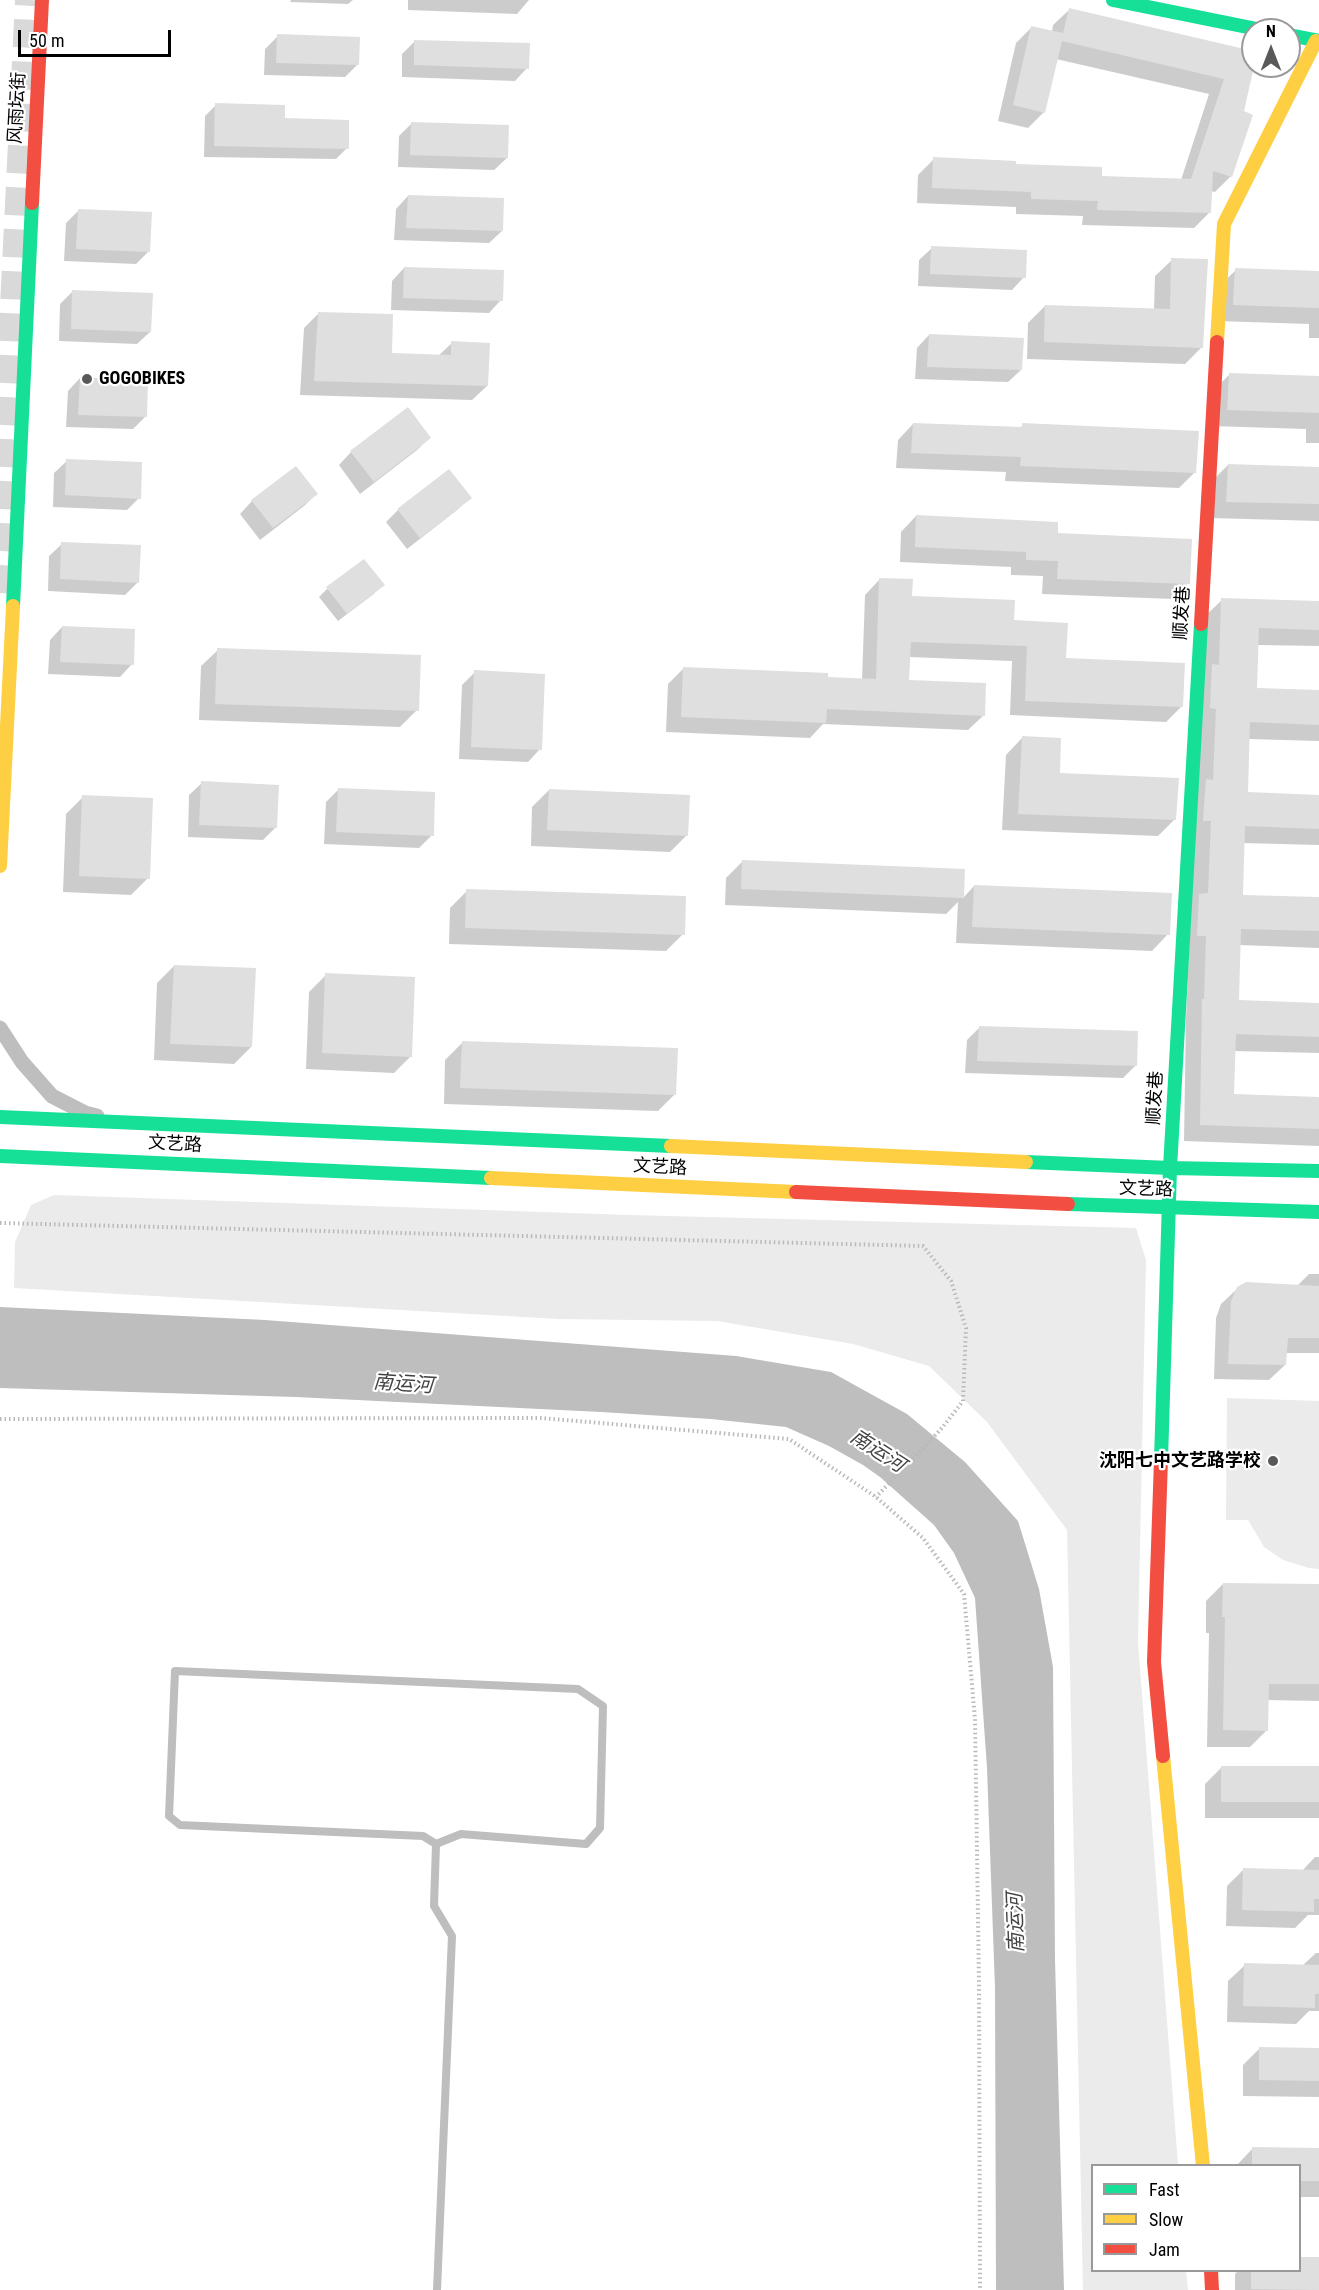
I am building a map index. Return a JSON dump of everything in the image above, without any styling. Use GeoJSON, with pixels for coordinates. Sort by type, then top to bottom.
{"type":"FeatureCollection","features":[{"type":"Feature","properties":{"kind":"main road","name":"风雨坛街"},"geometry":{"type":"LineString","coordinates":[[0,866],[42,0]]}},
{"type":"Feature","properties":{"kind":"main road"},"geometry":{"type":"LineString","coordinates":[[1113,0],[1241,26]]}},
{"type":"Feature","properties":{"kind":"main road"},"geometry":{"type":"LineString","coordinates":[[1301,38],[1318,41]]}},
{"type":"Feature","properties":{"kind":"main road","name":"顺发巷"},"geometry":{"type":"LineString","coordinates":[[1203,2164],[1154,1662],[1170,1168],[1224,224],[1318,41]]}},
{"type":"Feature","properties":{"kind":"main road","name":"文艺路"},"geometry":{"type":"LineString","coordinates":[[0,1117],[112,1120],[1170,1168],[1319,1171]]}},
{"type":"Feature","properties":{"kind":"main road","name":"文艺路"},"geometry":{"type":"LineString","coordinates":[[0,1156],[1169,1209],[1319,1212]]}},
{"type":"Feature","properties":{"kind":"main road"},"geometry":{"type":"LineString","coordinates":[[1211,2272],[1212,2290]]}},
{"type":"Feature","properties":{"kind":"street"},"geometry":{"type":"LineString","coordinates":[[0,1028],[22,1062],[52,1096],[85,1113],[112,1120]]}},
{"type":"Feature","properties":{"kind":"lane"},"geometry":{"type":"LineString","coordinates":[[175,1671],[578,1689],[603,1706],[600,1828],[586,1844],[461,1834],[436,1844],[423,1836],[180,1825],[169,1816],[175,1671]]}},
{"type":"Feature","properties":{"kind":"lane"},"geometry":{"type":"LineString","coordinates":[[436,1844],[434,1906],[452,1936],[437,2290]]}},
{"type":"Feature","properties":{"kind":"path"},"geometry":{"type":"LineString","coordinates":[[0,1223],[923,1246],[951,1281],[966,1328],[963,1401],[942,1428],[876,1497]]}},
{"type":"Feature","properties":{"kind":"path"},"geometry":{"type":"LineString","coordinates":[[0,1419],[541,1418],[789,1439],[876,1497],[923,1538],[964,1594],[975,1719],[980,2290]]}},
{"type":"Feature","properties":{"kind":"shaded area"},"geometry":{"type":"Polygon","coordinates":[[[54,1195],[629,1215],[1136,1228],[1146,1260],[1138,1642],[1178,2164],[1091,2164],[1091,2272],[1186,2272],[1188,2290],[1083,2290],[1067,1530],[987,1422],[929,1366],[853,1344],[717,1321],[559,1319],[14,1288],[15,1242],[31,1205],[54,1195]]]}},
{"type":"Feature","properties":{"kind":"shaded area","name":"沈阳七中文艺路学校"},"geometry":{"type":"Polygon","coordinates":[[[1227,1398],[1319,1401],[1319,1569],[1283,1560],[1264,1547],[1248,1520],[1226,1520],[1227,1398]]]}},
{"type":"Feature","properties":{"kind":"water","name":"南运河"},"geometry":{"type":"Polygon","coordinates":[[[0,1307],[265,1320],[736,1356],[831,1372],[907,1414],[965,1462],[1018,1521],[1039,1589],[1053,1667],[1055,1960],[1064,2290],[996,2290],[995,1988],[987,1768],[975,1598],[954,1553],[934,1525],[880,1477],[863,1465],[829,1446],[786,1427],[711,1419],[601,1412],[296,1397],[0,1388],[0,1307]]]}},
{"type":"Feature","properties":{"kind":"building"},"geometry":{"type":"Polygon","coordinates":[[[1069,8],[1241,48],[1241,78],[1251,78],[1244,111],[1253,115],[1232,177],[1213,171],[1211,213],[1097,210],[1098,201],[1031,199],[1031,192],[932,188],[933,157],[1016,161],[1016,164],[1102,167],[1102,176],[1191,179],[1224,79],[1062,41],[1045,113],[1013,105],[1031,26],[1063,33],[1069,8]]]}},
{"type":"Feature","properties":{"kind":"building"},"geometry":{"type":"Polygon","coordinates":[[[277,34],[360,37],[359,65],[276,63],[277,34]]]}},
{"type":"Feature","properties":{"kind":"building"},"geometry":{"type":"Polygon","coordinates":[[[414,40],[530,43],[529,69],[414,65],[414,40]]]}},
{"type":"Feature","properties":{"kind":"building"},"geometry":{"type":"Polygon","coordinates":[[[215,103],[285,105],[285,118],[349,120],[349,149],[214,146],[215,103]]]}},
{"type":"Feature","properties":{"kind":"building"},"geometry":{"type":"Polygon","coordinates":[[[411,122],[509,125],[508,158],[410,155],[411,122]]]}},
{"type":"Feature","properties":{"kind":"building"},"geometry":{"type":"Polygon","coordinates":[[[408,195],[504,198],[503,231],[406,228],[408,195]]]}},
{"type":"Feature","properties":{"kind":"building"},"geometry":{"type":"Polygon","coordinates":[[[78,209],[152,212],[150,252],[76,249],[78,209]]]}},
{"type":"Feature","properties":{"kind":"building"},"geometry":{"type":"Polygon","coordinates":[[[931,246],[1027,250],[1026,278],[930,274],[931,246]]]}},
{"type":"Feature","properties":{"kind":"building"},"geometry":{"type":"Polygon","coordinates":[[[1171,258],[1208,259],[1203,348],[1044,342],[1045,305],[1170,309],[1171,258]]]}},
{"type":"Feature","properties":{"kind":"building"},"geometry":{"type":"Polygon","coordinates":[[[404,267],[504,270],[503,301],[403,298],[404,267]]]}},
{"type":"Feature","properties":{"kind":"building"},"geometry":{"type":"Polygon","coordinates":[[[1235,268],[1319,271],[1319,308],[1233,305],[1235,268]]]}},
{"type":"Feature","properties":{"kind":"building"},"geometry":{"type":"Polygon","coordinates":[[[72,290],[153,293],[151,332],[71,329],[72,290]]]}},
{"type":"Feature","properties":{"kind":"building"},"geometry":{"type":"Polygon","coordinates":[[[318,312],[393,314],[392,353],[451,355],[451,341],[490,343],[488,386],[314,381],[318,312]]]}},
{"type":"Feature","properties":{"kind":"building"},"geometry":{"type":"Polygon","coordinates":[[[929,334],[1024,338],[1022,370],[927,367],[929,334]]]}},
{"type":"Feature","properties":{"kind":"building"},"geometry":{"type":"Polygon","coordinates":[[[1229,373],[1319,376],[1319,413],[1227,410],[1229,373]]]}},
{"type":"Feature","properties":{"kind":"building"},"geometry":{"type":"Polygon","coordinates":[[[80,377],[148,380],[147,417],[78,415],[80,377]]]}},
{"type":"Feature","properties":{"kind":"building"},"geometry":{"type":"Polygon","coordinates":[[[408,407],[431,438],[374,482],[350,451],[408,407]]]}},
{"type":"Feature","properties":{"kind":"building"},"geometry":{"type":"Polygon","coordinates":[[[913,423],[1022,427],[1022,423],[1199,431],[1196,473],[1020,466],[1021,457],[911,453],[913,423]]]}},
{"type":"Feature","properties":{"kind":"building"},"geometry":{"type":"Polygon","coordinates":[[[66,459],[142,462],[141,499],[65,495],[66,459]]]}},
{"type":"Feature","properties":{"kind":"building"},"geometry":{"type":"Polygon","coordinates":[[[1228,464],[1319,467],[1319,504],[1226,502],[1228,464]]]}},
{"type":"Feature","properties":{"kind":"building"},"geometry":{"type":"Polygon","coordinates":[[[296,466],[318,494],[273,528],[251,500],[296,466]]]}},
{"type":"Feature","properties":{"kind":"building"},"geometry":{"type":"Polygon","coordinates":[[[449,469],[472,498],[420,538],[397,509],[449,469]]]}},
{"type":"Feature","properties":{"kind":"building"},"geometry":{"type":"Polygon","coordinates":[[[916,515],[1058,522],[1058,533],[1192,539],[1190,584],[1057,579],[1058,561],[1026,560],[1026,552],[915,547],[916,515]]]}},
{"type":"Feature","properties":{"kind":"building"},"geometry":{"type":"Polygon","coordinates":[[[61,542],[141,545],[139,583],[60,579],[61,542]]]}},
{"type":"Feature","properties":{"kind":"building"},"geometry":{"type":"Polygon","coordinates":[[[364,559],[385,585],[347,614],[326,587],[364,559]]]}},
{"type":"Feature","properties":{"kind":"building"},"geometry":{"type":"Polygon","coordinates":[[[879,578],[913,579],[912,596],[1015,600],[1014,620],[1068,623],[1066,658],[1185,663],[1183,707],[1025,701],[1027,646],[911,642],[909,680],[986,683],[985,716],[827,709],[826,723],[681,717],[683,667],[828,673],[828,677],[876,679],[879,578]]]}},
{"type":"Feature","properties":{"kind":"building"},"geometry":{"type":"Polygon","coordinates":[[[1221,598],[1319,601],[1319,630],[1259,628],[1257,688],[1319,690],[1319,725],[1250,722],[1248,792],[1319,795],[1319,829],[1245,826],[1243,895],[1319,897],[1319,931],[1241,929],[1239,1000],[1319,1003],[1319,1037],[1236,1034],[1234,1094],[1319,1097],[1319,1129],[1200,1125],[1202,999],[1204,999],[1206,936],[1197,936],[1199,894],[1208,893],[1211,821],[1203,821],[1206,779],[1213,780],[1216,709],[1210,708],[1212,664],[1219,665],[1221,598]]]}},
{"type":"Feature","properties":{"kind":"building"},"geometry":{"type":"Polygon","coordinates":[[[62,626],[135,629],[134,665],[60,662],[62,626]]]}},
{"type":"Feature","properties":{"kind":"building"},"geometry":{"type":"Polygon","coordinates":[[[217,648],[421,655],[419,711],[215,704],[217,648]]]}},
{"type":"Feature","properties":{"kind":"building"},"geometry":{"type":"Polygon","coordinates":[[[474,670],[545,674],[542,750],[471,747],[474,670]]]}},
{"type":"Feature","properties":{"kind":"building"},"geometry":{"type":"Polygon","coordinates":[[[1022,736],[1061,738],[1060,773],[1179,778],[1176,820],[1018,814],[1022,736]]]}},
{"type":"Feature","properties":{"kind":"building"},"geometry":{"type":"Polygon","coordinates":[[[201,781],[279,785],[277,828],[199,825],[201,781]]]}},
{"type":"Feature","properties":{"kind":"building"},"geometry":{"type":"Polygon","coordinates":[[[338,788],[435,792],[434,836],[336,832],[338,788]]]}},
{"type":"Feature","properties":{"kind":"building"},"geometry":{"type":"Polygon","coordinates":[[[549,789],[690,795],[688,836],[547,830],[549,789]]]}},
{"type":"Feature","properties":{"kind":"building"},"geometry":{"type":"Polygon","coordinates":[[[82,795],[153,798],[150,879],[79,876],[82,795]]]}},
{"type":"Feature","properties":{"kind":"building"},"geometry":{"type":"Polygon","coordinates":[[[742,860],[965,869],[964,898],[741,889],[742,860]]]}},
{"type":"Feature","properties":{"kind":"building"},"geometry":{"type":"Polygon","coordinates":[[[974,885],[1172,893],[1170,935],[972,927],[974,885]]]}},
{"type":"Feature","properties":{"kind":"building"},"geometry":{"type":"Polygon","coordinates":[[[466,889],[686,896],[685,935],[465,928],[466,889]]]}},
{"type":"Feature","properties":{"kind":"building"},"geometry":{"type":"Polygon","coordinates":[[[174,965],[256,968],[252,1047],[170,1044],[174,965]]]}},
{"type":"Feature","properties":{"kind":"building"},"geometry":{"type":"Polygon","coordinates":[[[325,973],[415,977],[412,1057],[322,1053],[325,973]]]}},
{"type":"Feature","properties":{"kind":"building"},"geometry":{"type":"Polygon","coordinates":[[[979,1026],[1138,1031],[1137,1066],[977,1061],[979,1026]]]}},
{"type":"Feature","properties":{"kind":"building"},"geometry":{"type":"Polygon","coordinates":[[[462,1041],[678,1048],[676,1095],[460,1088],[462,1041]]]}},
{"type":"Feature","properties":{"kind":"building"},"geometry":{"type":"Polygon","coordinates":[[[1246,1282],[1319,1286],[1319,1338],[1288,1338],[1286,1365],[1228,1364],[1231,1301],[1237,1287],[1246,1282]]]}},
{"type":"Feature","properties":{"kind":"building"},"geometry":{"type":"Polygon","coordinates":[[[1223,1583],[1319,1584],[1319,1684],[1269,1684],[1268,1731],[1223,1730],[1225,1617],[1222,1617],[1223,1583]]]}},
{"type":"Feature","properties":{"kind":"building"},"geometry":{"type":"Polygon","coordinates":[[[1221,1766],[1319,1766],[1319,1802],[1221,1802],[1221,1766]]]}},
{"type":"Feature","properties":{"kind":"building"},"geometry":{"type":"Polygon","coordinates":[[[1243,1868],[1319,1870],[1319,1899],[1314,1899],[1314,1912],[1242,1910],[1243,1868]]]}},
{"type":"Feature","properties":{"kind":"building"},"geometry":{"type":"Polygon","coordinates":[[[1244,1963],[1319,1965],[1319,1994],[1315,1994],[1315,2008],[1243,2006],[1244,1963]]]}},
{"type":"Feature","properties":{"kind":"building"},"geometry":{"type":"Polygon","coordinates":[[[1259,2047],[1319,2048],[1319,2081],[1259,2080],[1259,2047]]]}},
{"type":"Feature","properties":{"kind":"building"},"geometry":{"type":"Polygon","coordinates":[[[1252,2147],[1319,2148],[1319,2181],[1301,2181],[1301,2164],[1252,2164],[1252,2147]]]}},
{"type":"Feature","properties":{"kind":"building"},"geometry":{"type":"Polygon","coordinates":[[[1301,2257],[1319,2257],[1319,2290],[1251,2289],[1251,2272],[1301,2272],[1301,2257]]]}},
{"type":"Feature","properties":{"kind":"tunnel"},"geometry":{"type":"LineString","coordinates":[[0,593],[29,0]]}},
{"type":"Feature","properties":{"kind":"traffic: fast"},"geometry":{"type":"LineString","coordinates":[[1113,0],[1241,26]]}},
{"type":"Feature","properties":{"kind":"traffic: fast"},"geometry":{"type":"LineString","coordinates":[[1301,37],[1319,41]]}},
{"type":"Feature","properties":{"kind":"traffic: fast"},"geometry":{"type":"LineString","coordinates":[[13,606],[32,203]]}},
{"type":"Feature","properties":{"kind":"traffic: fast"},"geometry":{"type":"LineString","coordinates":[[1161,1460],[1170,1168],[1201,624]]}},
{"type":"Feature","properties":{"kind":"traffic: fast"},"geometry":{"type":"LineString","coordinates":[[0,1117],[671,1146]]}},
{"type":"Feature","properties":{"kind":"traffic: fast"},"geometry":{"type":"LineString","coordinates":[[0,1156],[491,1178]]}},
{"type":"Feature","properties":{"kind":"traffic: fast"},"geometry":{"type":"LineString","coordinates":[[1026,1162],[1319,1171]]}},
{"type":"Feature","properties":{"kind":"traffic: fast"},"geometry":{"type":"LineString","coordinates":[[1068,1204],[1319,1212]]}},
{"type":"Feature","properties":{"kind":"traffic: slow"},"geometry":{"type":"LineString","coordinates":[[1217,342],[1224,224],[1316,41]]}},
{"type":"Feature","properties":{"kind":"traffic: slow"},"geometry":{"type":"LineString","coordinates":[[0,866],[13,606]]}},
{"type":"Feature","properties":{"kind":"traffic: slow"},"geometry":{"type":"LineString","coordinates":[[671,1146],[1026,1162]]}},
{"type":"Feature","properties":{"kind":"traffic: slow"},"geometry":{"type":"LineString","coordinates":[[491,1178],[796,1192]]}},
{"type":"Feature","properties":{"kind":"traffic: slow"},"geometry":{"type":"LineString","coordinates":[[1163,1756],[1203,2164]]}},
{"type":"Feature","properties":{"kind":"traffic: jam"},"geometry":{"type":"LineString","coordinates":[[32,203],[42,0]]}},
{"type":"Feature","properties":{"kind":"traffic: jam"},"geometry":{"type":"LineString","coordinates":[[1201,624],[1217,342]]}},
{"type":"Feature","properties":{"kind":"traffic: jam"},"geometry":{"type":"LineString","coordinates":[[796,1192],[1068,1204]]}},
{"type":"Feature","properties":{"kind":"traffic: jam"},"geometry":{"type":"LineString","coordinates":[[1161,1460],[1154,1662],[1163,1756]]}},
{"type":"Feature","properties":{"kind":"traffic: jam"},"geometry":{"type":"LineString","coordinates":[[1211,2272],[1212,2290]]}},
{"type":"Feature","properties":{"kind":"place","name":"GOGOBIKES"},"geometry":{"type":"Point","coordinates":[87,379]}},
{"type":"Feature","properties":{"kind":"place","name":"沈阳七中文艺路学校"},"geometry":{"type":"Point","coordinates":[1273,1461]}}]}
